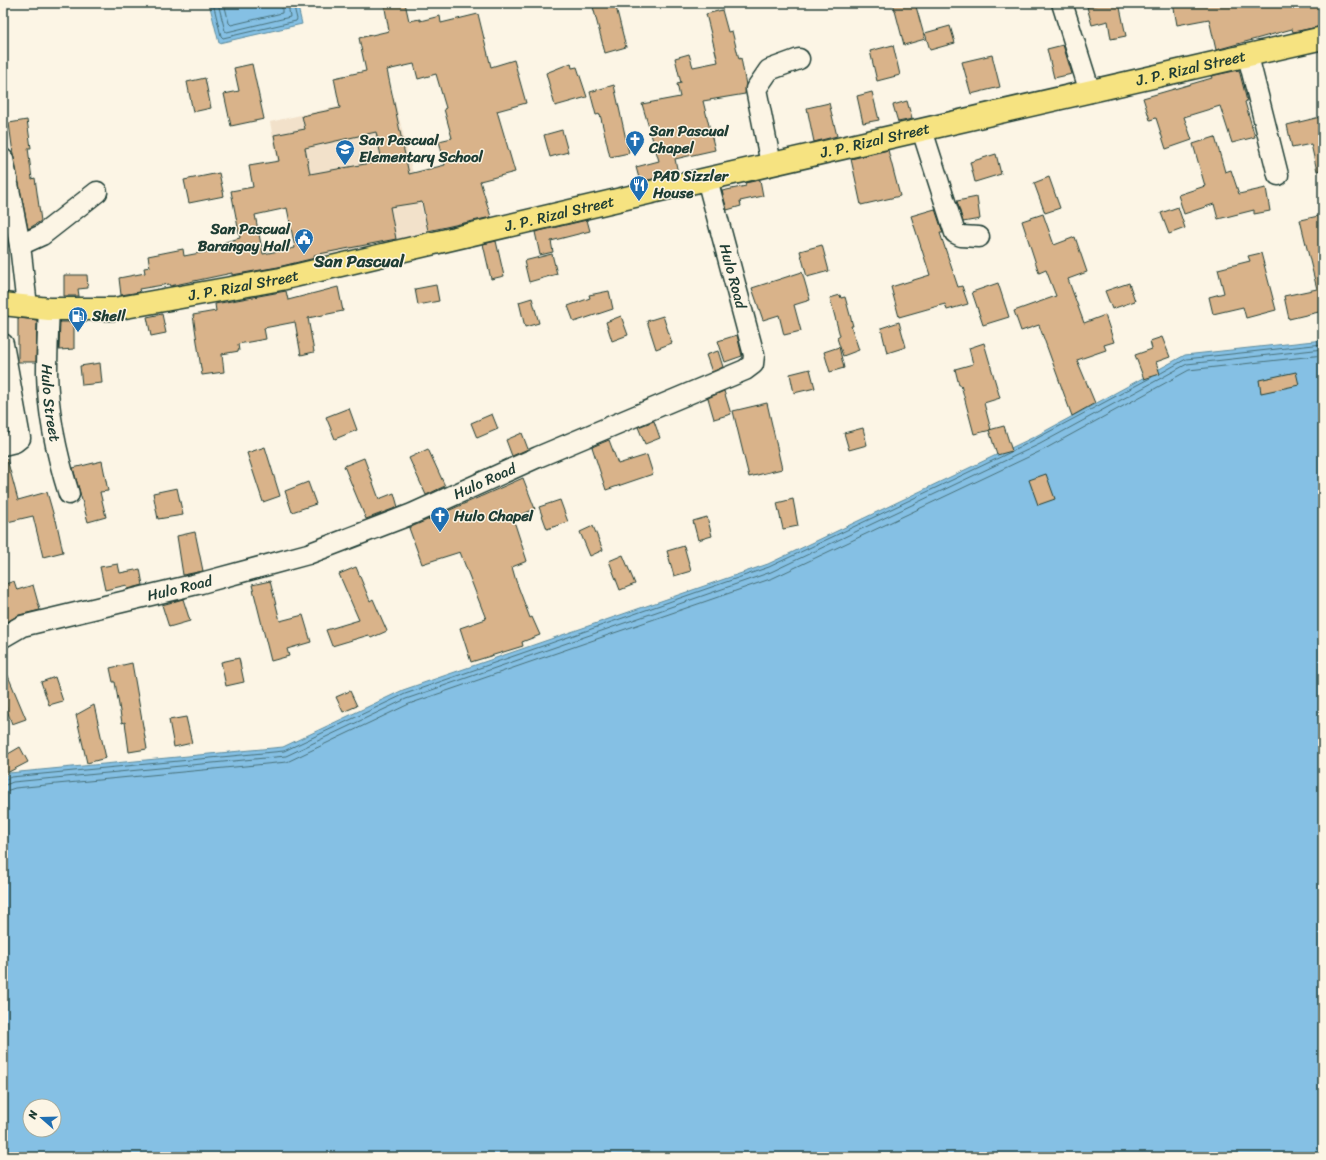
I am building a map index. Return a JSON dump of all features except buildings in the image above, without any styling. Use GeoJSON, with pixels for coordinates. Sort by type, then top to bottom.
{"type":"FeatureCollection","features":[{"type":"Feature","properties":{"kind":"main road","name":"J. P. Rizal Street"},"geometry":{"type":"LineString","coordinates":[[3,304],[49,309],[114,309],[281,279],[771,164],[1323,38]]}},
{"type":"Feature","properties":{"kind":"street"},"geometry":{"type":"LineString","coordinates":[[1062,3],[1090,92]]}},
{"type":"Feature","properties":{"kind":"street"},"geometry":{"type":"LineString","coordinates":[[1248,56],[1278,175]]}},
{"type":"Feature","properties":{"kind":"street"},"geometry":{"type":"LineString","coordinates":[[771,164],[756,89],[769,70],[799,59]]}},
{"type":"Feature","properties":{"kind":"street"},"geometry":{"type":"LineString","coordinates":[[922,130],[955,233],[961,236],[979,236]]}},
{"type":"Feature","properties":{"kind":"street"},"geometry":{"type":"LineString","coordinates":[[3,158],[20,245],[27,306]]}},
{"type":"Feature","properties":{"kind":"street","name":"Hulo Road"},"geometry":{"type":"LineString","coordinates":[[3,637],[22,626],[201,583],[308,554],[412,514],[538,457],[745,370],[753,364],[754,355],[707,179]]}},
{"type":"Feature","properties":{"kind":"street"},"geometry":{"type":"LineString","coordinates":[[20,245],[42,235],[97,192]]}},
{"type":"Feature","properties":{"kind":"street","name":"Hulo Street"},"geometry":{"type":"LineString","coordinates":[[49,309],[47,374],[49,396],[60,463],[69,494]]}},
{"type":"Feature","properties":{"kind":"street"},"geometry":{"type":"LineString","coordinates":[[3,344],[20,438],[15,442],[3,445]]}},
{"type":"Feature","properties":{"kind":"shaded area","name":"San Pascual Elementary School"},"geometry":{"type":"Polygon","coordinates":[[[393,94],[428,233],[316,257],[307,210],[287,212],[270,122],[393,94]]]}},
{"type":"Feature","properties":{"kind":"water"},"geometry":{"type":"Polygon","coordinates":[[[209,3],[297,3],[302,24],[219,43],[209,3]]]}},
{"type":"Feature","properties":{"kind":"water"},"geometry":{"type":"Polygon","coordinates":[[[1323,340],[1323,1157],[3,1157],[3,778],[9,773],[283,747],[403,690],[768,564],[1036,436],[1185,355],[1323,340]]]}},
{"type":"Feature","properties":{"kind":"place","name":"San Pascual Chapel"},"geometry":{"type":"Point","coordinates":[635,157]}},
{"type":"Feature","properties":{"kind":"place","name":"San Pascual Elementary School"},"geometry":{"type":"Point","coordinates":[345,166]}},
{"type":"Feature","properties":{"kind":"place","name":"PAD Sizzler House"},"geometry":{"type":"Point","coordinates":[639,202]}},
{"type":"Feature","properties":{"kind":"place","name":"San Pascual Barangay Hall"},"geometry":{"type":"Point","coordinates":[304,255]}},
{"type":"Feature","properties":{"kind":"place","name":"Shell"},"geometry":{"type":"Point","coordinates":[78,333]}},
{"type":"Feature","properties":{"kind":"place","name":"Hulo Chapel"},"geometry":{"type":"Point","coordinates":[440,533]}},
{"type":"Feature","properties":{"kind":"district","name":"San Pascual"},"geometry":{"type":"Point","coordinates":[359,261]}}]}
